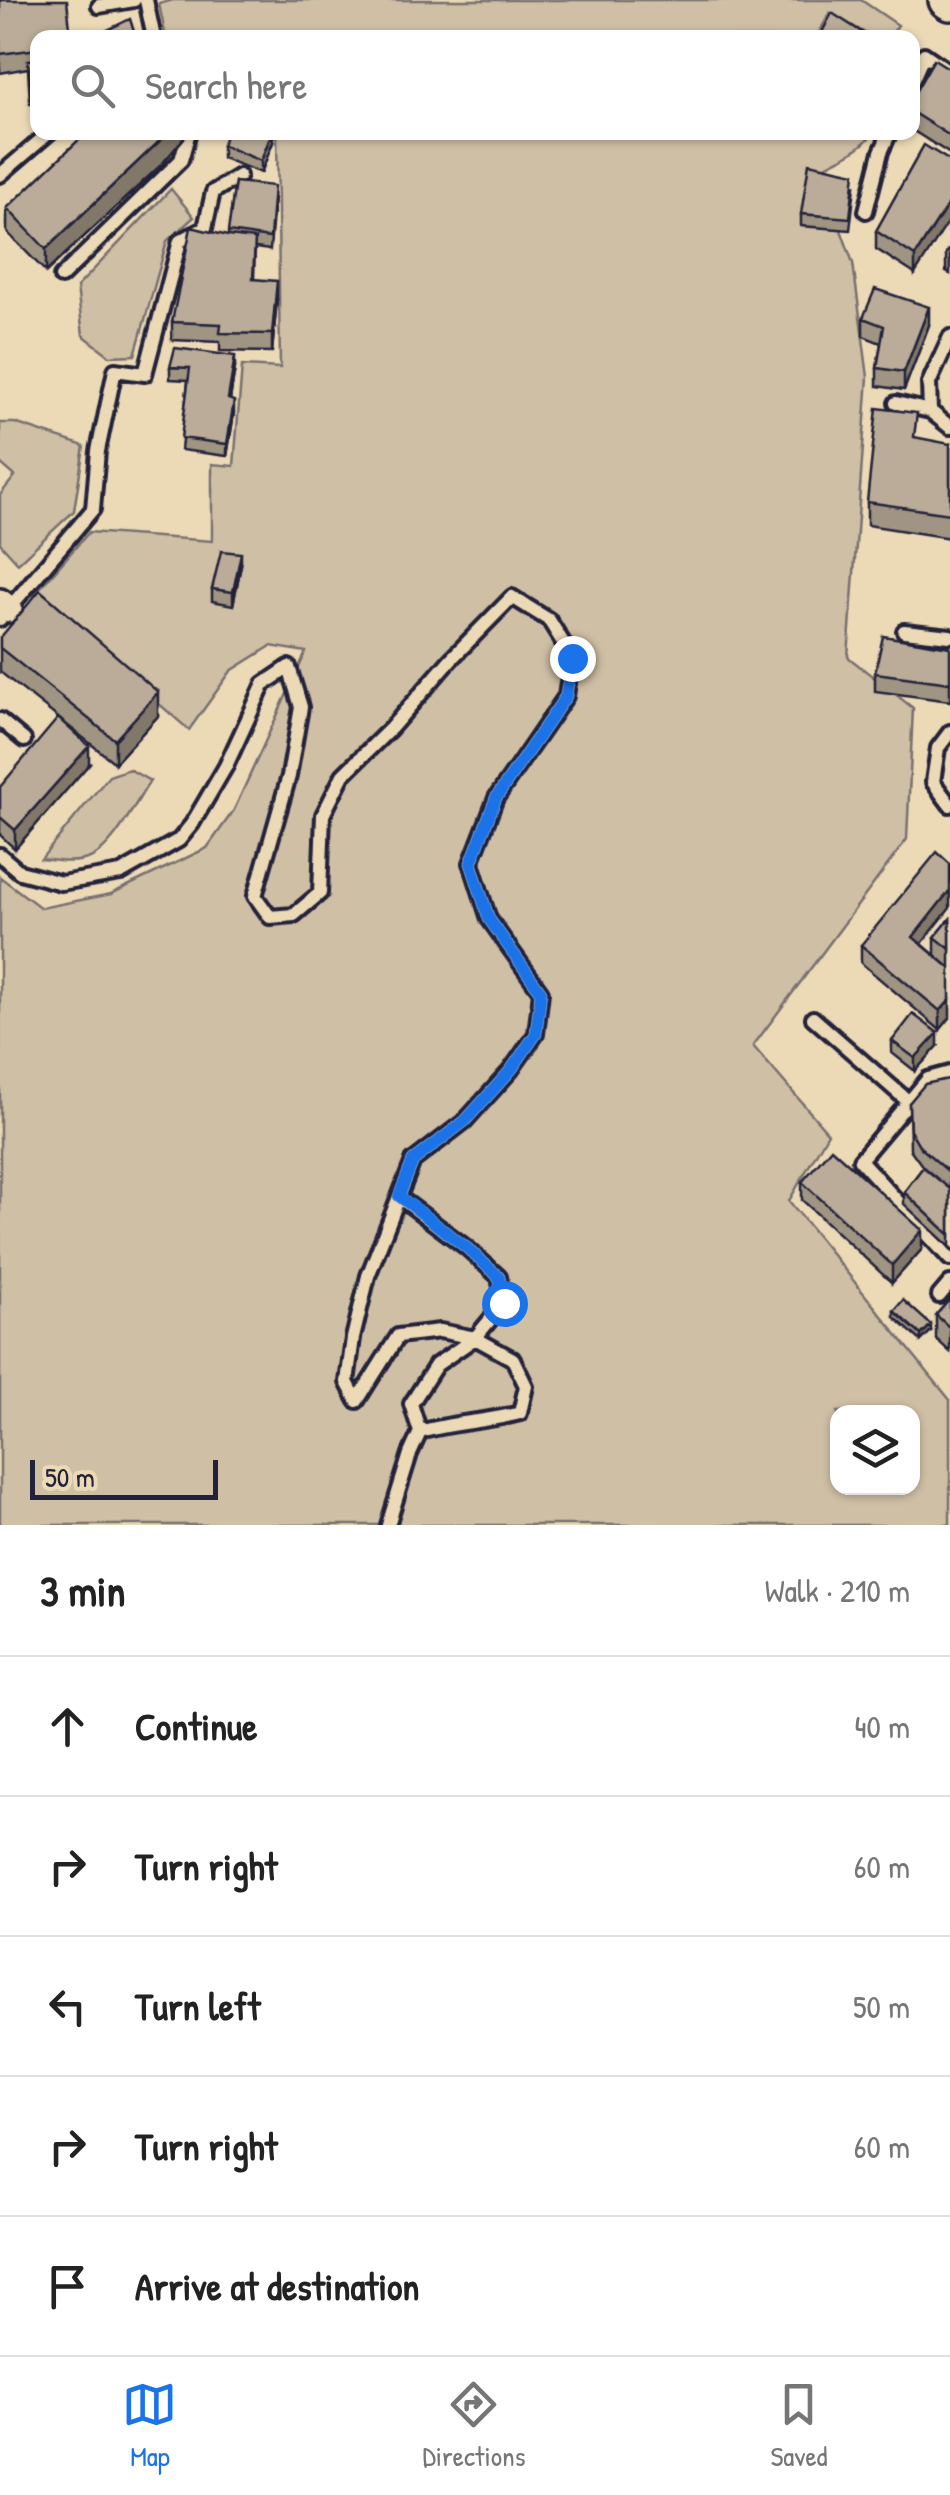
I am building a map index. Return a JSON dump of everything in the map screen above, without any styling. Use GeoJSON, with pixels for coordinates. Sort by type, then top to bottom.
{"type":"FeatureCollection","features":[{"type":"Feature","properties":{"kind":"lane"},"geometry":{"type":"LineString","coordinates":[[98,6],[134,0]]}},
{"type":"Feature","properties":{"kind":"lane"},"geometry":{"type":"LineString","coordinates":[[146,0],[152,30]]}},
{"type":"Feature","properties":{"kind":"lane"},"geometry":{"type":"LineString","coordinates":[[920,63],[924,54],[950,72]]}},
{"type":"Feature","properties":{"kind":"lane"},"geometry":{"type":"LineString","coordinates":[[0,175],[41,140]]}},
{"type":"Feature","properties":{"kind":"lane"},"geometry":{"type":"LineString","coordinates":[[61,277],[182,160],[187,140]]}},
{"type":"Feature","properties":{"kind":"lane"},"geometry":{"type":"LineString","coordinates":[[866,211],[886,140]]}},
{"type":"Feature","properties":{"kind":"lane"},"geometry":{"type":"LineString","coordinates":[[3,610],[93,509],[98,451],[115,370],[146,374],[180,241],[205,228],[214,192],[239,176]]}},
{"type":"Feature","properties":{"kind":"lane"},"geometry":{"type":"LineString","coordinates":[[930,411],[929,384],[950,338]]}},
{"type":"Feature","properties":{"kind":"lane"},"geometry":{"type":"LineString","coordinates":[[896,403],[930,411],[950,427]]}},
{"type":"Feature","properties":{"kind":"lane"},"geometry":{"type":"LineString","coordinates":[[0,855],[20,872],[62,883],[121,873],[178,840],[192,824],[226,766],[264,684],[288,667],[301,707],[289,776],[255,896],[270,917],[294,915],[320,893],[323,815],[343,775],[512,596],[549,620],[572,658],[566,696],[496,798],[471,863],[489,919],[541,992],[536,1034],[511,1070],[465,1121],[413,1161],[368,1276],[347,1382],[357,1401],[398,1336],[440,1330],[475,1338],[514,1360],[526,1386],[520,1414],[446,1424],[420,1432]]}},
{"type":"Feature","properties":{"kind":"lane"},"geometry":{"type":"LineString","coordinates":[[904,631],[950,636]]}},
{"type":"Feature","properties":{"kind":"lane"},"geometry":{"type":"LineString","coordinates":[[0,720],[24,740]]}},
{"type":"Feature","properties":{"kind":"lane"},"geometry":{"type":"LineString","coordinates":[[950,732],[938,748],[934,782],[950,805]]}},
{"type":"Feature","properties":{"kind":"lane"},"geometry":{"type":"LineString","coordinates":[[813,1018],[909,1102]]}},
{"type":"Feature","properties":{"kind":"lane"},"geometry":{"type":"LineString","coordinates":[[950,1073],[928,1078],[860,1160],[950,1259]]}},
{"type":"Feature","properties":{"kind":"lane"},"geometry":{"type":"LineString","coordinates":[[388,1525],[420,1432],[412,1404],[436,1365],[475,1338],[504,1303],[499,1277],[399,1196]]}},
{"type":"Feature","properties":{"kind":"lane"},"geometry":{"type":"LineString","coordinates":[[940,1296],[950,1283]]}},
{"type":"Feature","properties":{"kind":"shaded area"},"geometry":{"type":"Polygon","coordinates":[[[173,0],[861,0],[898,25],[895,30],[860,30],[830,13],[820,30],[164,30],[159,4],[173,0]]]}},
{"type":"Feature","properties":{"kind":"shaded area"},"geometry":{"type":"Polygon","coordinates":[[[277,140],[867,140],[819,169],[853,263],[868,377],[848,657],[913,708],[907,839],[753,1046],[828,1133],[789,1201],[950,1400],[950,1525],[0,1525],[0,877],[41,908],[111,894],[207,848],[234,810],[306,652],[271,646],[231,671],[189,730],[34,595],[89,532],[212,541],[212,464],[234,466],[242,366],[280,368],[277,140]]]}},
{"type":"Feature","properties":{"kind":"shaded area"},"geometry":{"type":"Polygon","coordinates":[[[171,189],[194,217],[167,241],[135,355],[110,356],[83,335],[77,287],[171,189]]]}},
{"type":"Feature","properties":{"kind":"shaded area"},"geometry":{"type":"Polygon","coordinates":[[[0,423],[15,423],[84,446],[74,511],[18,563],[0,543],[0,495],[15,476],[0,463],[0,423]]]}},
{"type":"Feature","properties":{"kind":"shaded area"},"geometry":{"type":"Polygon","coordinates":[[[129,769],[150,781],[107,845],[84,860],[41,859],[109,776],[129,769]]]}},
{"type":"Feature","properties":{"kind":"building"},"geometry":{"type":"Polygon","coordinates":[[[0,0],[67,0],[70,30],[30,30],[30,50],[0,54],[0,0]]]}},
{"type":"Feature","properties":{"kind":"building"},"geometry":{"type":"Polygon","coordinates":[[[832,13],[859,30],[823,30],[832,13]]]}},
{"type":"Feature","properties":{"kind":"building"},"geometry":{"type":"Polygon","coordinates":[[[130,19],[133,30],[107,30],[130,19]]]}},
{"type":"Feature","properties":{"kind":"building"},"geometry":{"type":"Polygon","coordinates":[[[934,59],[950,69],[950,136],[920,117],[920,83],[934,59]]]}},
{"type":"Feature","properties":{"kind":"building"},"geometry":{"type":"Polygon","coordinates":[[[79,140],[161,140],[46,249],[7,208],[79,140]]]}},
{"type":"Feature","properties":{"kind":"building"},"geometry":{"type":"Polygon","coordinates":[[[224,140],[269,140],[261,161],[222,145],[224,140]]]}},
{"type":"Feature","properties":{"kind":"building"},"geometry":{"type":"Polygon","coordinates":[[[924,145],[950,161],[950,201],[915,256],[876,231],[924,145]]]}},
{"type":"Feature","properties":{"kind":"building"},"geometry":{"type":"Polygon","coordinates":[[[809,163],[855,173],[850,218],[801,214],[809,163]]]}},
{"type":"Feature","properties":{"kind":"building"},"geometry":{"type":"Polygon","coordinates":[[[235,182],[274,186],[270,238],[228,232],[235,182]]]}},
{"type":"Feature","properties":{"kind":"building"},"geometry":{"type":"Polygon","coordinates":[[[191,227],[255,239],[253,279],[277,281],[272,334],[220,333],[221,324],[172,322],[191,227]]]}},
{"type":"Feature","properties":{"kind":"building"},"geometry":{"type":"Polygon","coordinates":[[[875,289],[929,307],[904,372],[877,368],[884,326],[863,318],[875,289]]]}},
{"type":"Feature","properties":{"kind":"building"},"geometry":{"type":"Polygon","coordinates":[[[175,348],[235,356],[228,399],[234,401],[227,444],[181,438],[190,368],[170,367],[175,348]]]}},
{"type":"Feature","properties":{"kind":"building"},"geometry":{"type":"Polygon","coordinates":[[[877,408],[917,413],[914,437],[950,444],[950,514],[867,502],[877,408]]]}},
{"type":"Feature","properties":{"kind":"building"},"geometry":{"type":"Polygon","coordinates":[[[221,551],[241,553],[233,592],[212,589],[221,551]]]}},
{"type":"Feature","properties":{"kind":"building"},"geometry":{"type":"Polygon","coordinates":[[[40,590],[158,692],[115,740],[0,648],[0,638],[40,590]]]}},
{"type":"Feature","properties":{"kind":"building"},"geometry":{"type":"Polygon","coordinates":[[[883,636],[950,647],[950,683],[875,673],[883,636]]]}},
{"type":"Feature","properties":{"kind":"building"},"geometry":{"type":"Polygon","coordinates":[[[58,718],[89,746],[15,830],[0,817],[0,787],[58,718]]]}},
{"type":"Feature","properties":{"kind":"building"},"geometry":{"type":"Polygon","coordinates":[[[937,852],[950,864],[950,890],[913,937],[950,968],[950,1000],[940,1011],[861,945],[937,852]]]}},
{"type":"Feature","properties":{"kind":"building"},"geometry":{"type":"Polygon","coordinates":[[[950,919],[950,949],[935,937],[950,919]]]}},
{"type":"Feature","properties":{"kind":"building"},"geometry":{"type":"Polygon","coordinates":[[[913,1014],[938,1033],[915,1058],[892,1041],[913,1014]]]}},
{"type":"Feature","properties":{"kind":"building"},"geometry":{"type":"Polygon","coordinates":[[[950,1079],[950,1173],[920,1147],[910,1130],[909,1103],[925,1084],[950,1079]]]}},
{"type":"Feature","properties":{"kind":"building"},"geometry":{"type":"Polygon","coordinates":[[[831,1148],[922,1230],[892,1265],[802,1182],[831,1148]]]}},
{"type":"Feature","properties":{"kind":"building"},"geometry":{"type":"Polygon","coordinates":[[[923,1167],[950,1189],[950,1235],[904,1192],[923,1167]]]}},
{"type":"Feature","properties":{"kind":"building"},"geometry":{"type":"Polygon","coordinates":[[[950,1299],[950,1328],[936,1315],[950,1299]]]}},
{"type":"Feature","properties":{"kind":"building"},"geometry":{"type":"Polygon","coordinates":[[[903,1300],[931,1325],[921,1335],[894,1311],[903,1300]]]}},
{"type":"Feature","properties":{"kind":"route"},"geometry":{"type":"LineString","coordinates":[[504,1303],[499,1277],[399,1196],[413,1161],[465,1121],[511,1070],[536,1034],[541,992],[489,919],[471,863],[496,798],[566,696],[572,658]]}}]}
